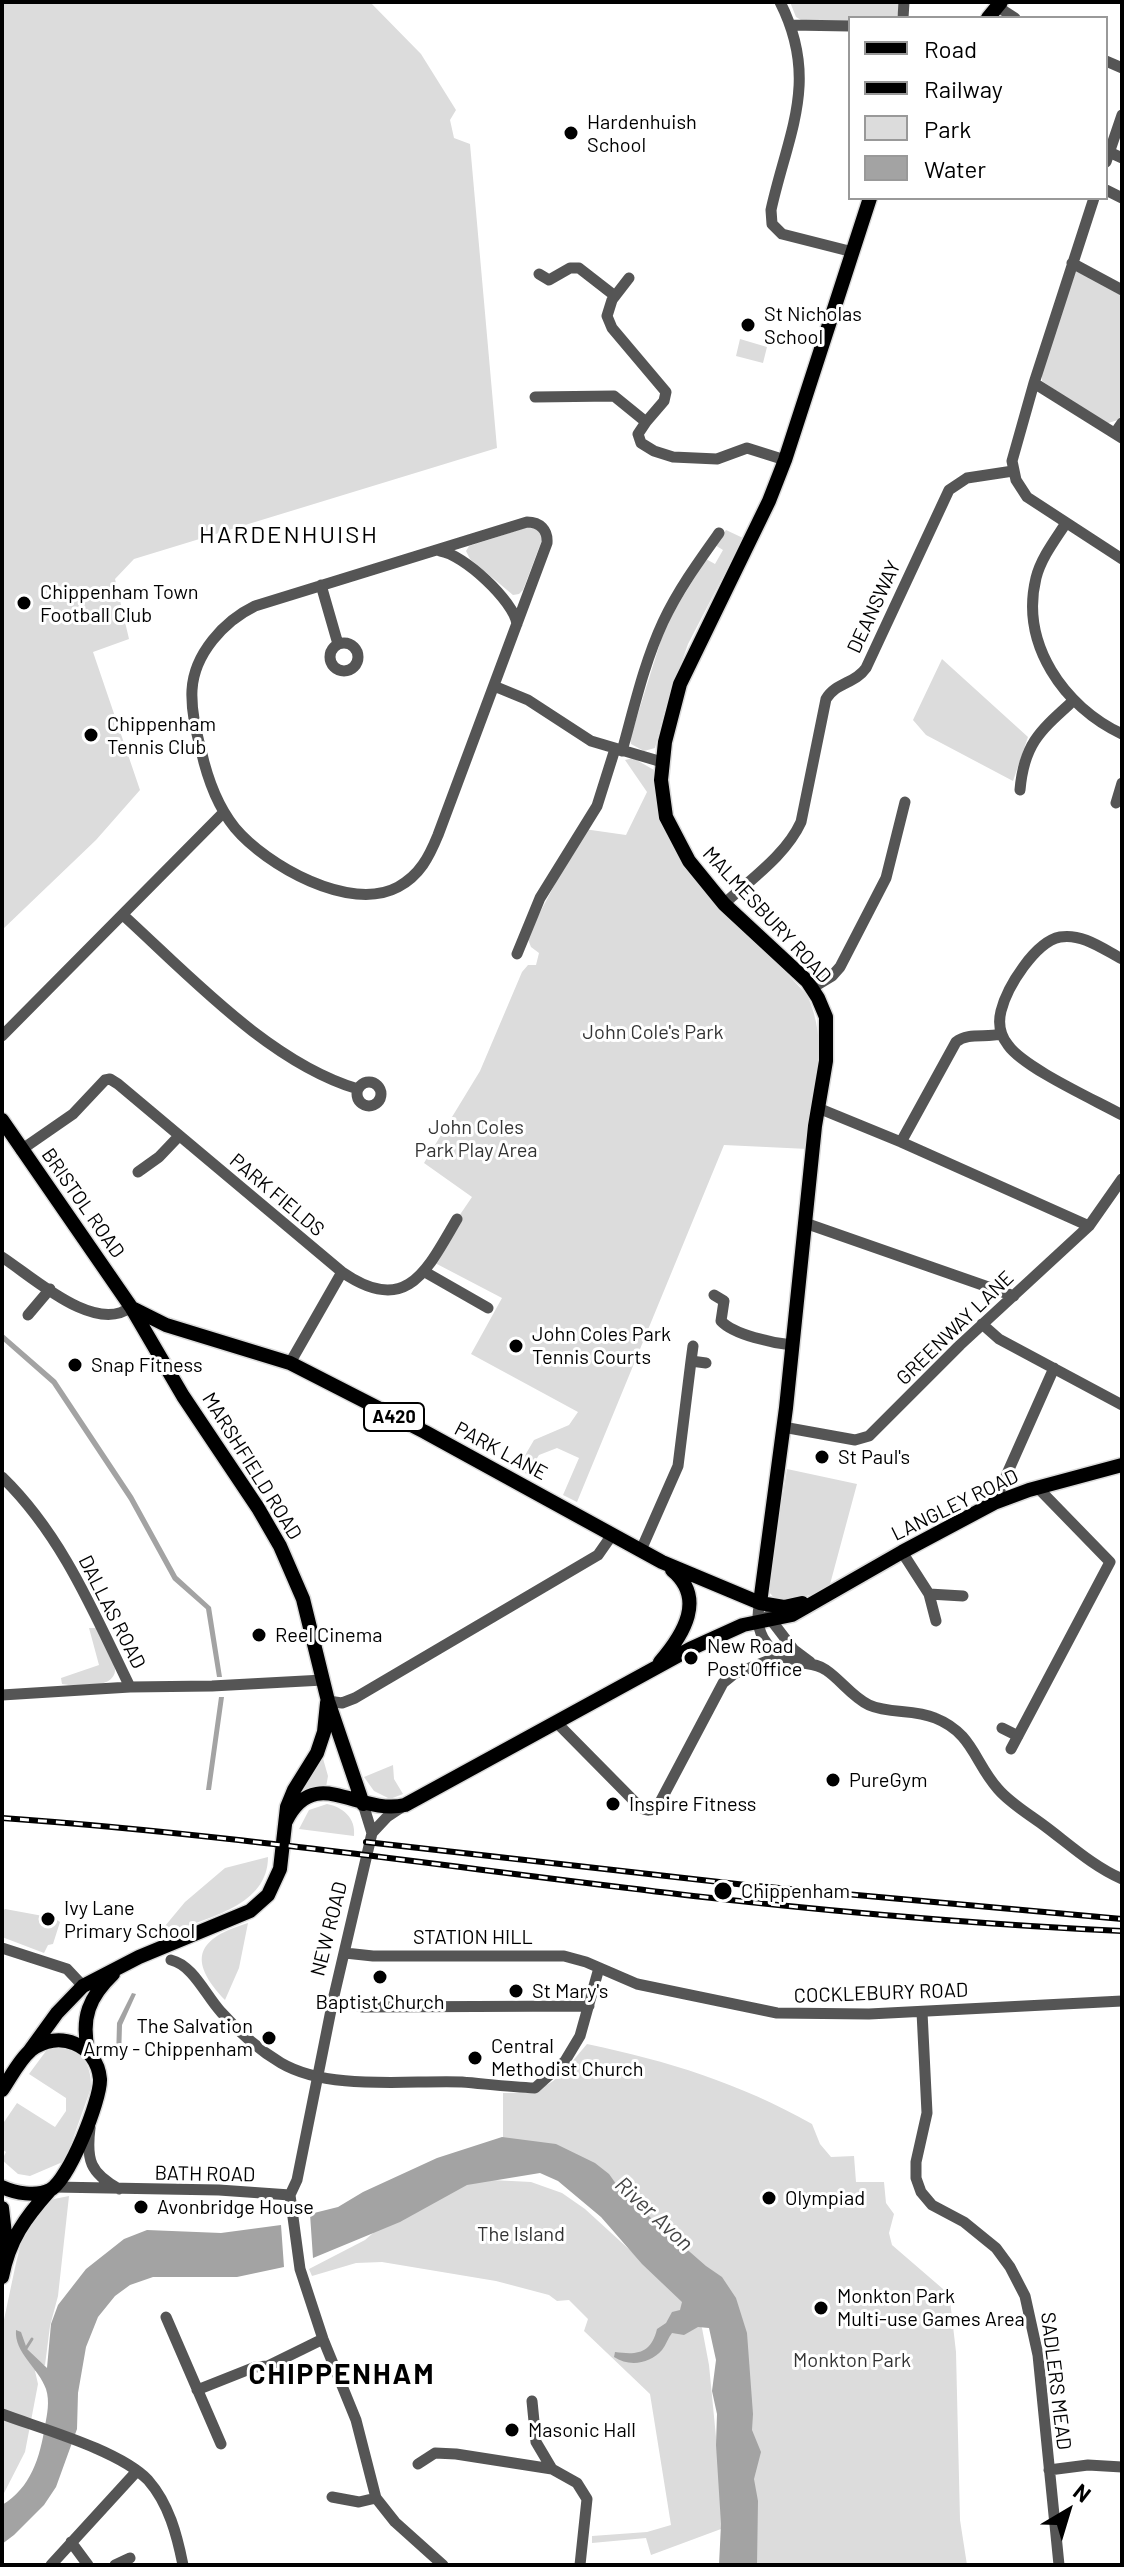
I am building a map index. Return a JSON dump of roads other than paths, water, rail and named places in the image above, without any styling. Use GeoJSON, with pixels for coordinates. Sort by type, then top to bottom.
{"type":"FeatureCollection","features":[{"type":"Feature","properties":{"kind":"main road","name":"MALMESBURY ROAD"},"geometry":{"type":"LineString","coordinates":[[760,1603],[826,1061],[827,1031],[822,1007],[812,988],[724,904],[689,861],[663,807],[662,762],[680,684],[769,501],[785,460],[869,200]]}},
{"type":"Feature","properties":{"kind":"main road","name":"BRISTOL ROAD"},"geometry":{"type":"LineString","coordinates":[[2,1120],[131,1307]]}},
{"type":"Feature","properties":{"kind":"main road","name":"PARK LANE"},"geometry":{"type":"LineString","coordinates":[[131,1307],[154,1320],[290,1363],[425,1432],[662,1562],[760,1603]]}},
{"type":"Feature","properties":{"kind":"main road","name":"MARSHFIELD ROAD"},"geometry":{"type":"LineString","coordinates":[[131,1307],[258,1508],[287,1560],[306,1611],[328,1701],[361,1798]]}},
{"type":"Feature","properties":{"kind":"main road"},"geometry":{"type":"LineString","coordinates":[[159,1355],[158,1341],[162,1333],[180,1329]]}},
{"type":"Feature","properties":{"kind":"main road","name":"LANGLEY ROAD"},"geometry":{"type":"LineString","coordinates":[[763,1621],[792,1615],[994,1503],[1038,1488],[1119,1468]]}},
{"type":"Feature","properties":{"kind":"main road","name":"A420"},"geometry":{"type":"LineString","coordinates":[[286,1821],[297,1803],[315,1793],[330,1792],[361,1798],[388,1808],[405,1805],[654,1668],[673,1645],[691,1607],[684,1582],[662,1562]]}},
{"type":"Feature","properties":{"kind":"main road","name":"LANGLEY ROAD"},"geometry":{"type":"LineString","coordinates":[[760,1603],[784,1607],[815,1601]]}},
{"type":"Feature","properties":{"kind":"main road"},"geometry":{"type":"LineString","coordinates":[[654,1668],[737,1627],[763,1621]]}},
{"type":"Feature","properties":{"kind":"main road","name":"A420"},"geometry":{"type":"LineString","coordinates":[[28,2053],[48,2024],[83,1986],[129,1962],[260,1904],[277,1879],[287,1807],[291,1794],[318,1750],[325,1728],[328,1701]]}},
{"type":"Feature","properties":{"kind":"main road","name":"A420"},"geometry":{"type":"LineString","coordinates":[[88,2050],[84,2025],[90,2005],[108,1979],[129,1962]]}},
{"type":"Feature","properties":{"kind":"main road"},"geometry":{"type":"LineString","coordinates":[[2,2277],[7,2251],[21,2225],[73,2161],[100,2081],[96,2063],[88,2050],[75,2042],[59,2040],[46,2042],[28,2053],[5,2080]]}},
{"type":"Feature","properties":{"kind":"main road"},"geometry":{"type":"LineString","coordinates":[[2,2187],[25,2193],[52,2189]]}},
{"type":"Feature","properties":{"kind":"main road"},"geometry":{"type":"LineString","coordinates":[[2,2208],[7,2251]]}},
{"type":"Feature","properties":{"kind":"street"},"geometry":{"type":"LineString","coordinates":[[780,2],[791,25],[798,58],[800,98],[771,210],[772,223],[782,234],[853,252]]}},
{"type":"Feature","properties":{"kind":"street"},"geometry":{"type":"LineString","coordinates":[[791,25],[848,26]]}},
{"type":"Feature","properties":{"kind":"street"},"geometry":{"type":"LineString","coordinates":[[1122,115],[1108,157],[1122,158]]}},
{"type":"Feature","properties":{"kind":"street"},"geometry":{"type":"LineString","coordinates":[[1093,200],[1013,450],[1013,471],[1027,497],[1122,559]]}},
{"type":"Feature","properties":{"kind":"street"},"geometry":{"type":"LineString","coordinates":[[1072,263],[1122,290]]}},
{"type":"Feature","properties":{"kind":"street"},"geometry":{"type":"LineString","coordinates":[[539,274],[549,280],[570,268],[581,268],[615,296]]}},
{"type":"Feature","properties":{"kind":"street"},"geometry":{"type":"LineString","coordinates":[[629,278],[607,313],[610,325],[662,383],[667,393],[639,432],[639,441],[665,455],[713,460],[747,448],[785,460]]}},
{"type":"Feature","properties":{"kind":"street"},"geometry":{"type":"LineString","coordinates":[[1034,383],[1120,432]]}},
{"type":"Feature","properties":{"kind":"street"},"geometry":{"type":"LineString","coordinates":[[535,397],[612,396],[646,422]]}},
{"type":"Feature","properties":{"kind":"street","name":"DEANSWAY"},"geometry":{"type":"LineString","coordinates":[[724,904],[783,850],[795,834],[801,822],[826,699],[833,689],[859,676],[866,668],[949,490],[967,478],[1013,471]]}},
{"type":"Feature","properties":{"kind":"street"},"geometry":{"type":"LineString","coordinates":[[527,522],[543,528],[547,534],[547,543],[518,624],[429,857],[415,875],[396,888],[381,893],[340,890],[313,882],[282,866],[251,844],[224,812],[207,771],[194,719],[192,689],[197,669],[219,632],[243,612],[270,600],[436,551],[527,522]]}},
{"type":"Feature","properties":{"kind":"street"},"geometry":{"type":"LineString","coordinates":[[1066,523],[1037,575],[1033,604],[1037,633],[1044,657],[1073,701],[1098,721],[1122,734]]}},
{"type":"Feature","properties":{"kind":"street"},"geometry":{"type":"LineString","coordinates":[[517,954],[540,898],[597,806],[659,633],[682,587],[711,553],[719,533]]}},
{"type":"Feature","properties":{"kind":"street"},"geometry":{"type":"LineString","coordinates":[[436,551],[456,556],[504,598],[513,609],[518,624]]}},
{"type":"Feature","properties":{"kind":"street"},"geometry":{"type":"LineString","coordinates":[[321,585],[338,644]]}},
{"type":"Feature","properties":{"kind":"street"},"geometry":{"type":"LineString","coordinates":[[494,686],[528,700],[591,741],[662,762]]}},
{"type":"Feature","properties":{"kind":"street"},"geometry":{"type":"LineString","coordinates":[[1020,790],[1026,760],[1036,735],[1073,701]]}},
{"type":"Feature","properties":{"kind":"street"},"geometry":{"type":"LineString","coordinates":[[1116,803],[1122,783]]}},
{"type":"Feature","properties":{"kind":"street"},"geometry":{"type":"LineString","coordinates":[[812,988],[840,967],[886,878],[905,802]]}},
{"type":"Feature","properties":{"kind":"street"},"geometry":{"type":"LineString","coordinates":[[2,1036],[224,812]]}},
{"type":"Feature","properties":{"kind":"street"},"geometry":{"type":"LineString","coordinates":[[123,915],[275,1048],[314,1073],[358,1089]]}},
{"type":"Feature","properties":{"kind":"street"},"geometry":{"type":"LineString","coordinates":[[1122,959],[1078,938],[1057,938],[1045,944],[1026,963],[1004,1002],[999,1021],[1001,1034],[1009,1048],[1025,1061],[1122,1115]]}},
{"type":"Feature","properties":{"kind":"street"},"geometry":{"type":"LineString","coordinates":[[901,1142],[956,1042],[969,1035],[985,1038],[1001,1034]]}},
{"type":"Feature","properties":{"kind":"street","name":"PARK FIELDS"},"geometry":{"type":"LineString","coordinates":[[21,1150],[73,1114],[108,1079],[342,1272],[364,1286],[386,1289],[407,1285],[425,1272]]}},
{"type":"Feature","properties":{"kind":"street"},"geometry":{"type":"LineString","coordinates":[[818,1108],[1089,1226]]}},
{"type":"Feature","properties":{"kind":"street"},"geometry":{"type":"LineString","coordinates":[[138,1172],[159,1157],[179,1136]]}},
{"type":"Feature","properties":{"kind":"street","name":"GREENWAY LANE"},"geometry":{"type":"LineString","coordinates":[[783,1427],[855,1440],[869,1436],[982,1324],[1089,1226],[1122,1179]]}},
{"type":"Feature","properties":{"kind":"street"},"geometry":{"type":"LineString","coordinates":[[457,1219],[425,1272],[488,1308]]}},
{"type":"Feature","properties":{"kind":"street"},"geometry":{"type":"LineString","coordinates":[[805,1223],[1014,1296]]}},
{"type":"Feature","properties":{"kind":"street"},"geometry":{"type":"LineString","coordinates":[[2,1257],[77,1307],[98,1314],[120,1315],[131,1307]]}},
{"type":"Feature","properties":{"kind":"street"},"geometry":{"type":"LineString","coordinates":[[290,1363],[342,1272]]}},
{"type":"Feature","properties":{"kind":"street"},"geometry":{"type":"LineString","coordinates":[[28,1315],[50,1289]]}},
{"type":"Feature","properties":{"kind":"street"},"geometry":{"type":"LineString","coordinates":[[714,1295],[724,1301],[721,1321],[727,1327],[792,1345]]}},
{"type":"Feature","properties":{"kind":"street"},"geometry":{"type":"LineString","coordinates":[[982,1324],[999,1339],[1122,1405]]}},
{"type":"Feature","properties":{"kind":"street"},"geometry":{"type":"LineString","coordinates":[[641,1550],[678,1466],[693,1346]]}},
{"type":"Feature","properties":{"kind":"street"},"geometry":{"type":"LineString","coordinates":[[691,1361],[706,1363]]}},
{"type":"Feature","properties":{"kind":"street"},"geometry":{"type":"LineString","coordinates":[[994,1503],[1054,1368]]}},
{"type":"Feature","properties":{"kind":"street","name":"DALLAS ROAD"},"geometry":{"type":"LineString","coordinates":[[2,1477],[32,1509],[57,1544],[130,1687],[323,1680]]}},
{"type":"Feature","properties":{"kind":"street"},"geometry":{"type":"LineString","coordinates":[[1011,1749],[1110,1562],[1038,1488]]}},
{"type":"Feature","properties":{"kind":"street"},"geometry":{"type":"LineString","coordinates":[[328,1701],[342,1703],[355,1698],[598,1555],[612,1535]]}},
{"type":"Feature","properties":{"kind":"street"},"geometry":{"type":"LineString","coordinates":[[902,1552],[929,1594],[936,1621]]}},
{"type":"Feature","properties":{"kind":"street"},"geometry":{"type":"LineString","coordinates":[[929,1594],[963,1596]]}},
{"type":"Feature","properties":{"kind":"street"},"geometry":{"type":"LineString","coordinates":[[760,1603],[763,1621],[759,1632],[778,1653],[794,1662],[810,1662]]}},
{"type":"Feature","properties":{"kind":"street"},"geometry":{"type":"LineString","coordinates":[[763,1621],[810,1662],[832,1674],[869,1705],[925,1715],[950,1726],[969,1742],[1002,1793],[1102,1869],[1122,1879]]}},
{"type":"Feature","properties":{"kind":"street"},"geometry":{"type":"LineString","coordinates":[[557,1723],[642,1809],[651,1811],[659,1804],[723,1683],[734,1674],[766,1663],[786,1641]]}},
{"type":"Feature","properties":{"kind":"street"},"geometry":{"type":"LineString","coordinates":[[2,1695],[130,1687]]}},
{"type":"Feature","properties":{"kind":"street"},"geometry":{"type":"LineString","coordinates":[[1002,1728],[1018,1736]]}},
{"type":"Feature","properties":{"kind":"street","name":"MARSHFIELD ROAD"},"geometry":{"type":"LineString","coordinates":[[361,1798],[372,1833]]}},
{"type":"Feature","properties":{"kind":"street"},"geometry":{"type":"LineString","coordinates":[[372,1833],[387,1817],[405,1805]]}},
{"type":"Feature","properties":{"kind":"street","name":"NEW ROAD"},"geometry":{"type":"LineString","coordinates":[[290,2195],[297,2180],[333,2000],[372,1833]]}},
{"type":"Feature","properties":{"kind":"street"},"geometry":{"type":"LineString","coordinates":[[2,1948],[67,1969],[83,1986]]}},
{"type":"Feature","properties":{"kind":"street","name":"STATION HILL"},"geometry":{"type":"LineString","coordinates":[[345,1953],[373,1956],[557,1955],[575,1958],[599,1968]]}},
{"type":"Feature","properties":{"kind":"street"},"geometry":{"type":"LineString","coordinates":[[171,1960],[185,1959],[223,2014],[253,2043],[283,2065],[318,2077],[535,2088],[565,2061],[580,2036],[599,1968]]}},
{"type":"Feature","properties":{"kind":"street","name":"COCKLEBURY ROAD"},"geometry":{"type":"LineString","coordinates":[[599,1968],[637,1984],[777,2013],[922,2012],[1122,2001]]}},
{"type":"Feature","properties":{"kind":"street"},"geometry":{"type":"LineString","coordinates":[[333,2000],[362,2007],[589,2006]]}},
{"type":"Feature","properties":{"kind":"street","name":"SADLERS MEAD"},"geometry":{"type":"LineString","coordinates":[[922,2012],[927,2113],[916,2162],[916,2178],[921,2192],[932,2205],[964,2222],[996,2248],[1022,2288],[1035,2335],[1059,2565]]}},
{"type":"Feature","properties":{"kind":"street"},"geometry":{"type":"LineString","coordinates":[[93,2108],[90,2163],[102,2178],[119,2190]]}},
{"type":"Feature","properties":{"kind":"street","name":"BATH ROAD"},"geometry":{"type":"LineString","coordinates":[[52,2189],[219,2190],[290,2195]]}},
{"type":"Feature","properties":{"kind":"street"},"geometry":{"type":"LineString","coordinates":[[290,2195],[301,2270],[323,2339],[356,2420],[376,2498],[385,2511],[443,2565]]}},
{"type":"Feature","properties":{"kind":"street"},"geometry":{"type":"LineString","coordinates":[[166,2317],[221,2444]]}},
{"type":"Feature","properties":{"kind":"street"},"geometry":{"type":"LineString","coordinates":[[197,2390],[255,2367],[268,2366],[323,2339]]}},
{"type":"Feature","properties":{"kind":"street"},"geometry":{"type":"LineString","coordinates":[[532,2401],[536,2442],[552,2469]]}},
{"type":"Feature","properties":{"kind":"street"},"geometry":{"type":"LineString","coordinates":[[2,2414],[101,2452],[137,2471],[166,2507],[183,2565]]}},
{"type":"Feature","properties":{"kind":"street"},"geometry":{"type":"LineString","coordinates":[[418,2464],[435,2453],[456,2454],[552,2469],[577,2483],[586,2495],[580,2565]]}},
{"type":"Feature","properties":{"kind":"street"},"geometry":{"type":"LineString","coordinates":[[1049,2470],[1088,2465],[1122,2467]]}},
{"type":"Feature","properties":{"kind":"street"},"geometry":{"type":"LineString","coordinates":[[51,2565],[137,2471]]}},
{"type":"Feature","properties":{"kind":"street"},"geometry":{"type":"LineString","coordinates":[[332,2497],[359,2502],[376,2498]]}},
{"type":"Feature","properties":{"kind":"street"},"geometry":{"type":"LineString","coordinates":[[71,2542],[88,2565]]}},
{"type":"Feature","properties":{"kind":"street"},"geometry":{"type":"LineString","coordinates":[[115,2565],[130,2558]]}},
{"type":"Feature","properties":{"kind":"water"},"geometry":{"type":"Polygon","coordinates":[[[2,1333],[56,1380],[133,1496],[177,1576],[211,1607],[222,1677],[217,1677],[206,1609],[173,1580],[129,1500],[52,1384],[2,1340],[2,1333]]]}},
{"type":"Feature","properties":{"kind":"water"},"geometry":{"type":"Polygon","coordinates":[[[219,1697],[224,1697],[211,1790],[206,1790],[219,1697]]]}},
{"type":"Feature","properties":{"kind":"water"},"geometry":{"type":"Polygon","coordinates":[[[132,1993],[136,1994],[122,2025],[121,2059],[116,2059],[117,2023],[132,1993]]]}},
{"type":"Feature","properties":{"kind":"water"},"geometry":{"type":"Polygon","coordinates":[[[502,2137],[556,2144],[595,2163],[651,2218],[722,2277],[736,2298],[747,2333],[752,2430],[761,2452],[754,2479],[758,2501],[757,2565],[719,2565],[721,2524],[717,2414],[712,2391],[716,2360],[709,2328],[698,2327],[684,2335],[672,2333],[662,2350],[645,2361],[633,2363],[614,2357],[615,2352],[636,2353],[647,2348],[657,2329],[666,2323],[672,2312],[680,2310],[682,2302],[642,2264],[601,2217],[558,2181],[540,2173],[467,2185],[400,2222],[313,2258],[310,2214],[338,2207],[437,2158],[502,2137]]]}},
{"type":"Feature","properties":{"kind":"water"},"geometry":{"type":"Polygon","coordinates":[[[281,2225],[284,2267],[237,2277],[153,2277],[130,2285],[115,2296],[98,2317],[86,2347],[78,2393],[77,2429],[56,2487],[44,2505],[2,2544],[2,2505],[20,2490],[32,2471],[48,2408],[43,2381],[19,2346],[16,2330],[21,2332],[27,2349],[47,2368],[51,2324],[58,2305],[86,2269],[124,2239],[147,2230],[221,2233],[281,2225]]]}},
{"type":"Feature","properties":{"kind":"waterway"},"geometry":{"type":"LineString","coordinates":[[25,2350],[32,2339]]}},
{"type":"Feature","properties":{"kind":"railway"},"geometry":{"type":"LineString","coordinates":[[2,1818],[275,1844],[779,1905],[1122,1931]]}},
{"type":"Feature","properties":{"kind":"railway"},"geometry":{"type":"LineString","coordinates":[[366,1842],[746,1885],[1122,1919]]}},
{"type":"Feature","properties":{"kind":"place","name":"Hardenhuish School"},"geometry":{"type":"Point","coordinates":[571,133]}},
{"type":"Feature","properties":{"kind":"place","name":"St Nicholas School"},"geometry":{"type":"Point","coordinates":[748,325]}},
{"type":"Feature","properties":{"kind":"place","name":"Chippenham Town Football Club"},"geometry":{"type":"Point","coordinates":[24,603]}},
{"type":"Feature","properties":{"kind":"place","name":"Chippenham Tennis Club"},"geometry":{"type":"Point","coordinates":[91,735]}},
{"type":"Feature","properties":{"kind":"place","name":"John Coles Park Tennis Courts"},"geometry":{"type":"Point","coordinates":[516,1346]}},
{"type":"Feature","properties":{"kind":"place","name":"Snap Fitness"},"geometry":{"type":"Point","coordinates":[75,1365]}},
{"type":"Feature","properties":{"kind":"place","name":"St Paul's"},"geometry":{"type":"Point","coordinates":[822,1457]}},
{"type":"Feature","properties":{"kind":"place","name":"Reel Cinema"},"geometry":{"type":"Point","coordinates":[259,1635]}},
{"type":"Feature","properties":{"kind":"place","name":"New Road Post Office"},"geometry":{"type":"Point","coordinates":[691,1658]}},
{"type":"Feature","properties":{"kind":"place","name":"PureGym"},"geometry":{"type":"Point","coordinates":[833,1780]}},
{"type":"Feature","properties":{"kind":"place","name":"Inspire Fitness"},"geometry":{"type":"Point","coordinates":[613,1804]}},
{"type":"Feature","properties":{"kind":"place","name":"Chippenham"},"geometry":{"type":"Point","coordinates":[723,1891]}},
{"type":"Feature","properties":{"kind":"place","name":"Ivy Lane Primary School"},"geometry":{"type":"Point","coordinates":[48,1919]}},
{"type":"Feature","properties":{"kind":"place","name":"Baptist Church"},"geometry":{"type":"Point","coordinates":[380,1977]}},
{"type":"Feature","properties":{"kind":"place","name":"St Mary's"},"geometry":{"type":"Point","coordinates":[516,1991]}},
{"type":"Feature","properties":{"kind":"place","name":"The Salvation Army - Chippenham"},"geometry":{"type":"Point","coordinates":[269,2038]}},
{"type":"Feature","properties":{"kind":"place","name":"Central Methodist Church"},"geometry":{"type":"Point","coordinates":[475,2058]}},
{"type":"Feature","properties":{"kind":"place","name":"Olympiad"},"geometry":{"type":"Point","coordinates":[769,2198]}},
{"type":"Feature","properties":{"kind":"place","name":"Avonbridge House"},"geometry":{"type":"Point","coordinates":[141,2207]}},
{"type":"Feature","properties":{"kind":"place","name":"Monkton Park Multi-use Games Area"},"geometry":{"type":"Point","coordinates":[821,2308]}},
{"type":"Feature","properties":{"kind":"place","name":"Masonic Hall"},"geometry":{"type":"Point","coordinates":[512,2430]}},
{"type":"Feature","properties":{"kind":"district","name":"HARDENHUISH"},"geometry":{"type":"Point","coordinates":[289,535]}},
{"type":"Feature","properties":{"kind":"district","name":"CHIPPENHAM"},"geometry":{"type":"Point","coordinates":[342,2375]}},
{"type":"Feature","properties":{"kind":"park label","name":"John Cole's Park"},"geometry":{"type":"Point","coordinates":[653,1032]}},
{"type":"Feature","properties":{"kind":"park label","name":"John Coles Park Play Area"},"geometry":{"type":"Point","coordinates":[476,1138]}},
{"type":"Feature","properties":{"kind":"park label","name":"The Island"},"geometry":{"type":"Point","coordinates":[521,2234]}},
{"type":"Feature","properties":{"kind":"park label","name":"Monkton Park"},"geometry":{"type":"Point","coordinates":[852,2360]}},
{"type":"Feature","properties":{"kind":"water label","name":"River Avon"},"geometry":{"type":"Point","coordinates":[654,2214]}}]}
